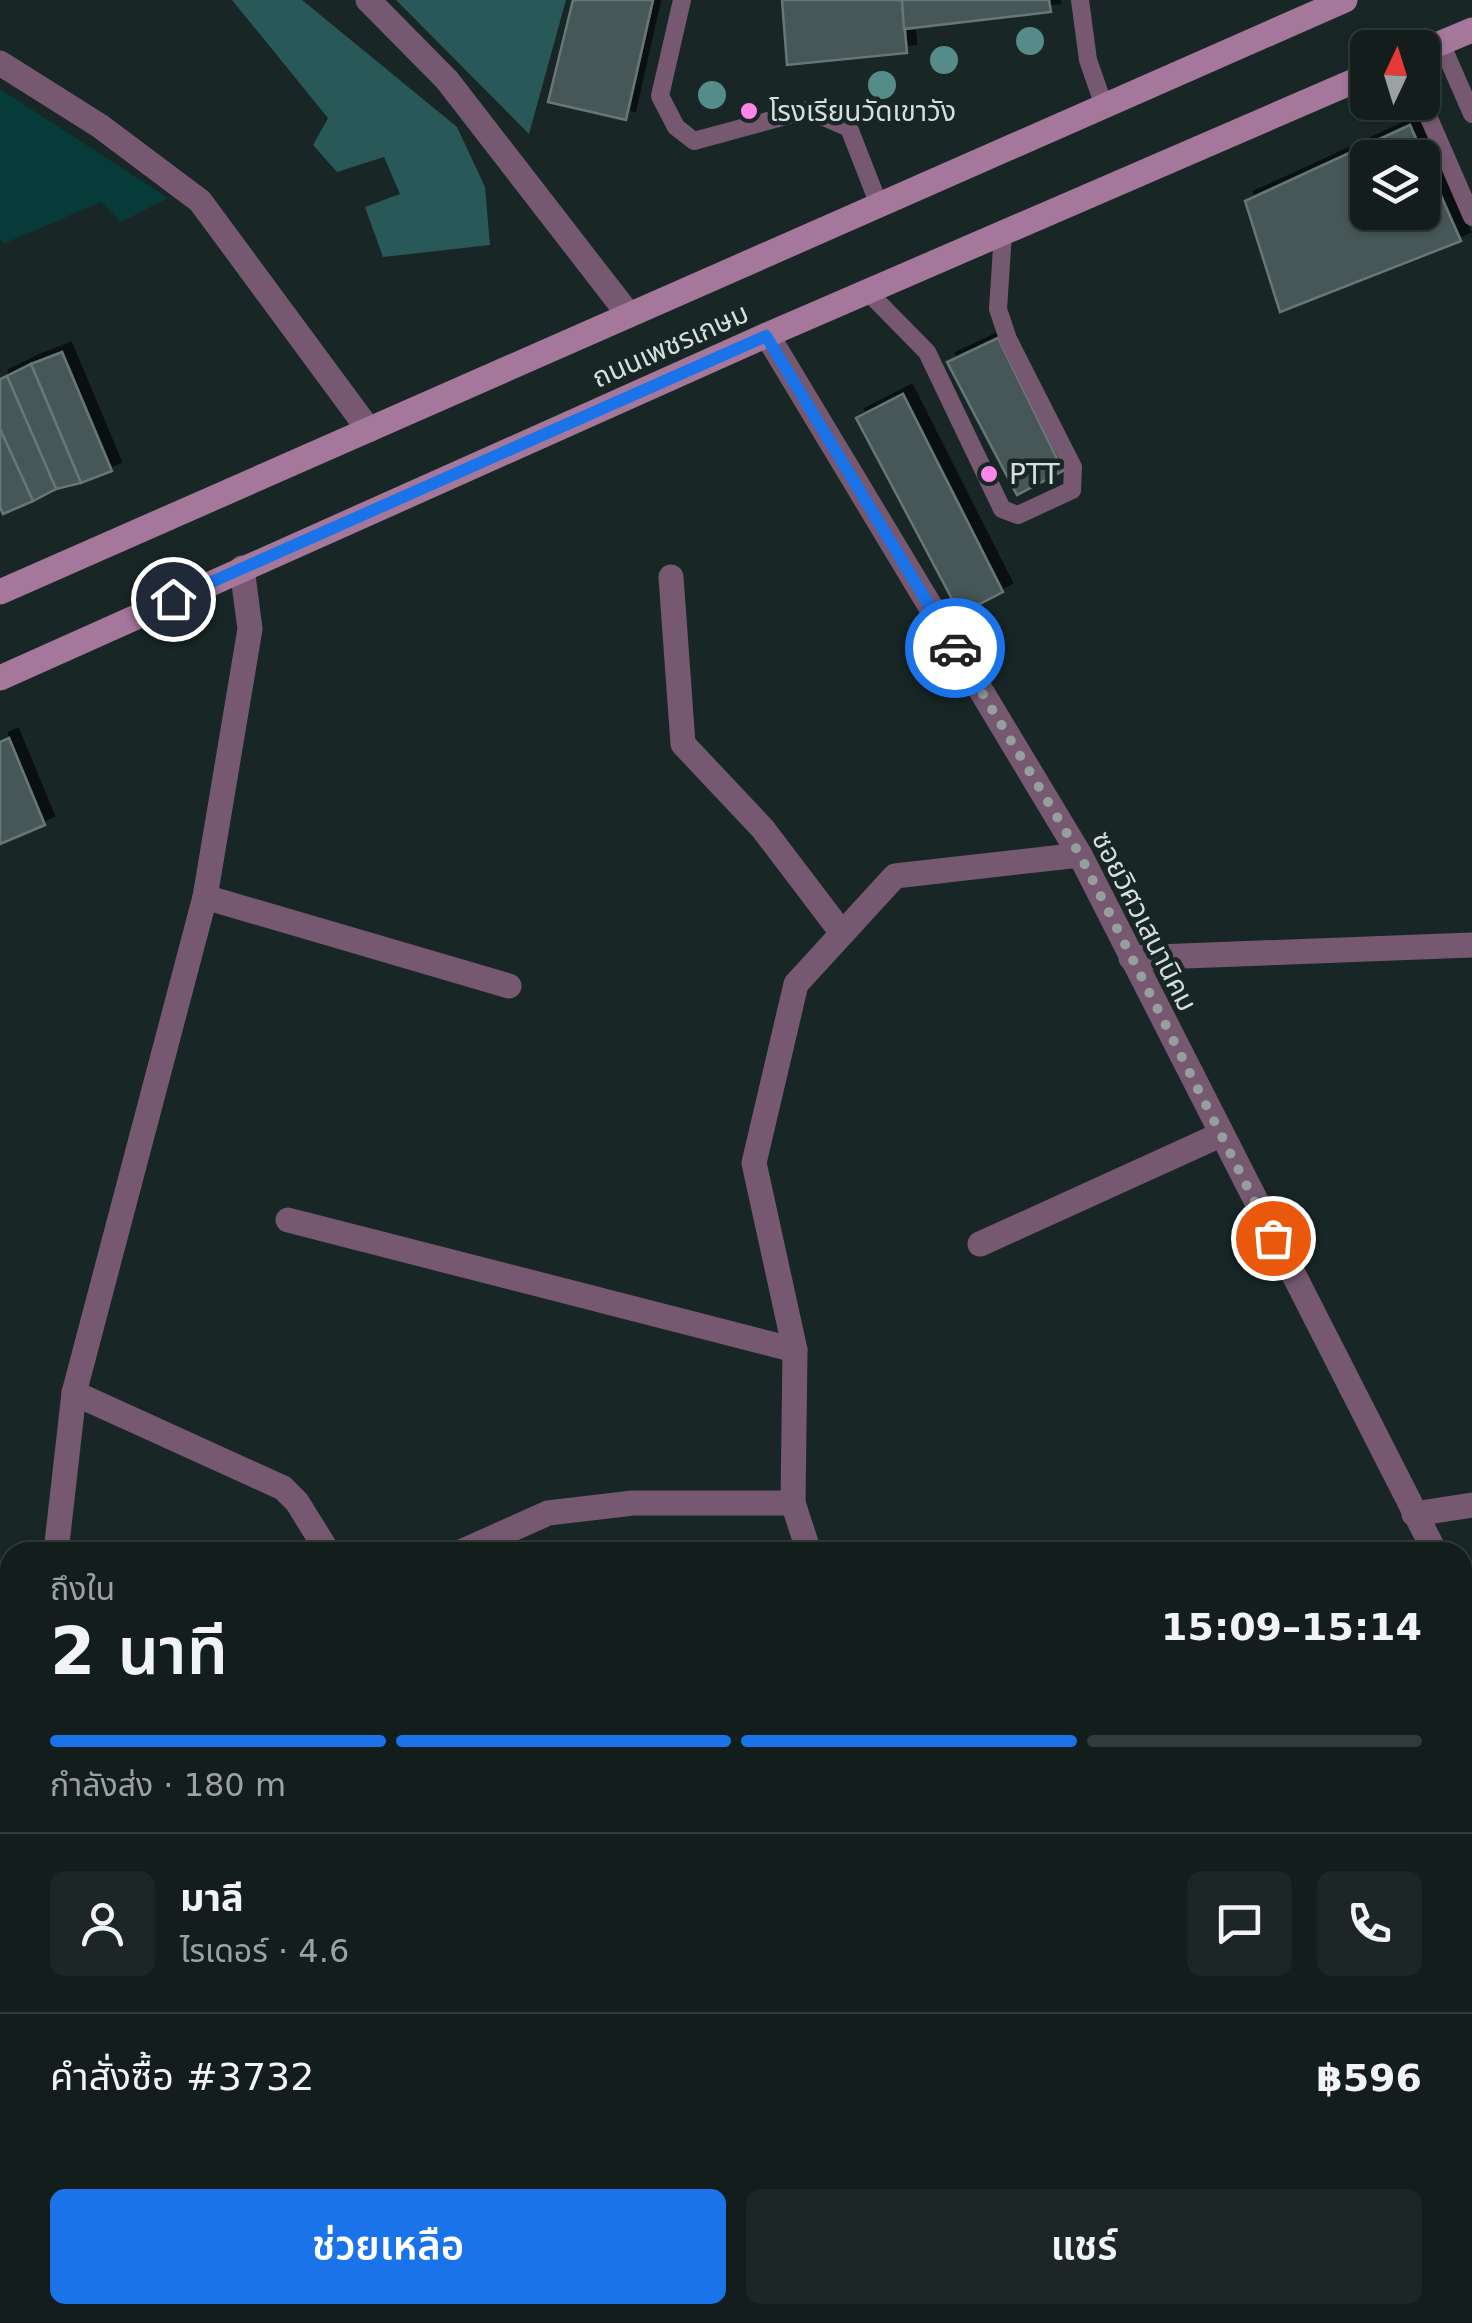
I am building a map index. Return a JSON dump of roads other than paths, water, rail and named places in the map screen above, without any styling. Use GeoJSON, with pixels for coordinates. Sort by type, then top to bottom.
{"type":"FeatureCollection","features":[{"type":"Feature","properties":{"kind":"main road","name":"ถนนเพชรเกษม"},"geometry":{"type":"LineString","coordinates":[[0,592],[1345,0]]}},
{"type":"Feature","properties":{"kind":"main road"},"geometry":{"type":"LineString","coordinates":[[1440,44],[1472,30]]}},
{"type":"Feature","properties":{"kind":"main road","name":"ถนนเพชรเกษม"},"geometry":{"type":"LineString","coordinates":[[0,678],[766,336],[1350,83]]}},
{"type":"Feature","properties":{"kind":"street"},"geometry":{"type":"LineString","coordinates":[[368,0],[447,80],[628,315]]}},
{"type":"Feature","properties":{"kind":"street"},"geometry":{"type":"LineString","coordinates":[[0,63],[100,126],[200,200],[369,430]]}},
{"type":"Feature","properties":{"kind":"street","name":"ซอยวิศวเสนานิคม"},"geometry":{"type":"LineString","coordinates":[[766,336],[1080,855],[1429,1542]]}},
{"type":"Feature","properties":{"kind":"street"},"geometry":{"type":"LineString","coordinates":[[57,1542],[74,1392],[205,898],[250,629],[242,568]]}},
{"type":"Feature","properties":{"kind":"street"},"geometry":{"type":"LineString","coordinates":[[671,577],[682,744],[763,830],[842,933]]}},
{"type":"Feature","properties":{"kind":"street"},"geometry":{"type":"LineString","coordinates":[[806,1542],[793,1503],[796,1350],[754,1163],[796,984],[895,876],[1080,855]]}},
{"type":"Feature","properties":{"kind":"street"},"geometry":{"type":"LineString","coordinates":[[205,898],[509,986]]}},
{"type":"Feature","properties":{"kind":"street"},"geometry":{"type":"LineString","coordinates":[[1131,958],[1472,945]]}},
{"type":"Feature","properties":{"kind":"street"},"geometry":{"type":"LineString","coordinates":[[980,1244],[1220,1135]]}},
{"type":"Feature","properties":{"kind":"street"},"geometry":{"type":"LineString","coordinates":[[288,1220],[796,1350]]}},
{"type":"Feature","properties":{"kind":"street"},"geometry":{"type":"LineString","coordinates":[[74,1392],[284,1488],[322,1542]]}},
{"type":"Feature","properties":{"kind":"street"},"geometry":{"type":"LineString","coordinates":[[484,1542],[548,1514],[633,1503],[793,1503]]}},
{"type":"Feature","properties":{"kind":"street"},"geometry":{"type":"LineString","coordinates":[[1414,1514],[1472,1505]]}},
{"type":"Feature","properties":{"kind":"lane"},"geometry":{"type":"LineString","coordinates":[[682,0],[660,96],[676,127],[694,141],[808,110],[849,128],[879,205]]}},
{"type":"Feature","properties":{"kind":"lane"},"geometry":{"type":"LineString","coordinates":[[1080,0],[1088,60],[1104,106]]}},
{"type":"Feature","properties":{"kind":"lane"},"geometry":{"type":"LineString","coordinates":[[1440,60],[1472,114]]}},
{"type":"Feature","properties":{"kind":"lane"},"geometry":{"type":"LineString","coordinates":[[1430,120],[1472,217]]}},
{"type":"Feature","properties":{"kind":"lane"},"geometry":{"type":"LineString","coordinates":[[868,292],[927,352],[1002,509],[1018,515],[1054,500],[1072,490],[1074,467],[1008,339],[998,309],[1003,233]]}},
{"type":"Feature","properties":{"kind":"place","name":"โรงเรียนวัดเขาวัง"},"geometry":{"type":"Point","coordinates":[749,111]}},
{"type":"Feature","properties":{"kind":"place","name":"PTT"},"geometry":{"type":"Point","coordinates":[989,474]}}]}
